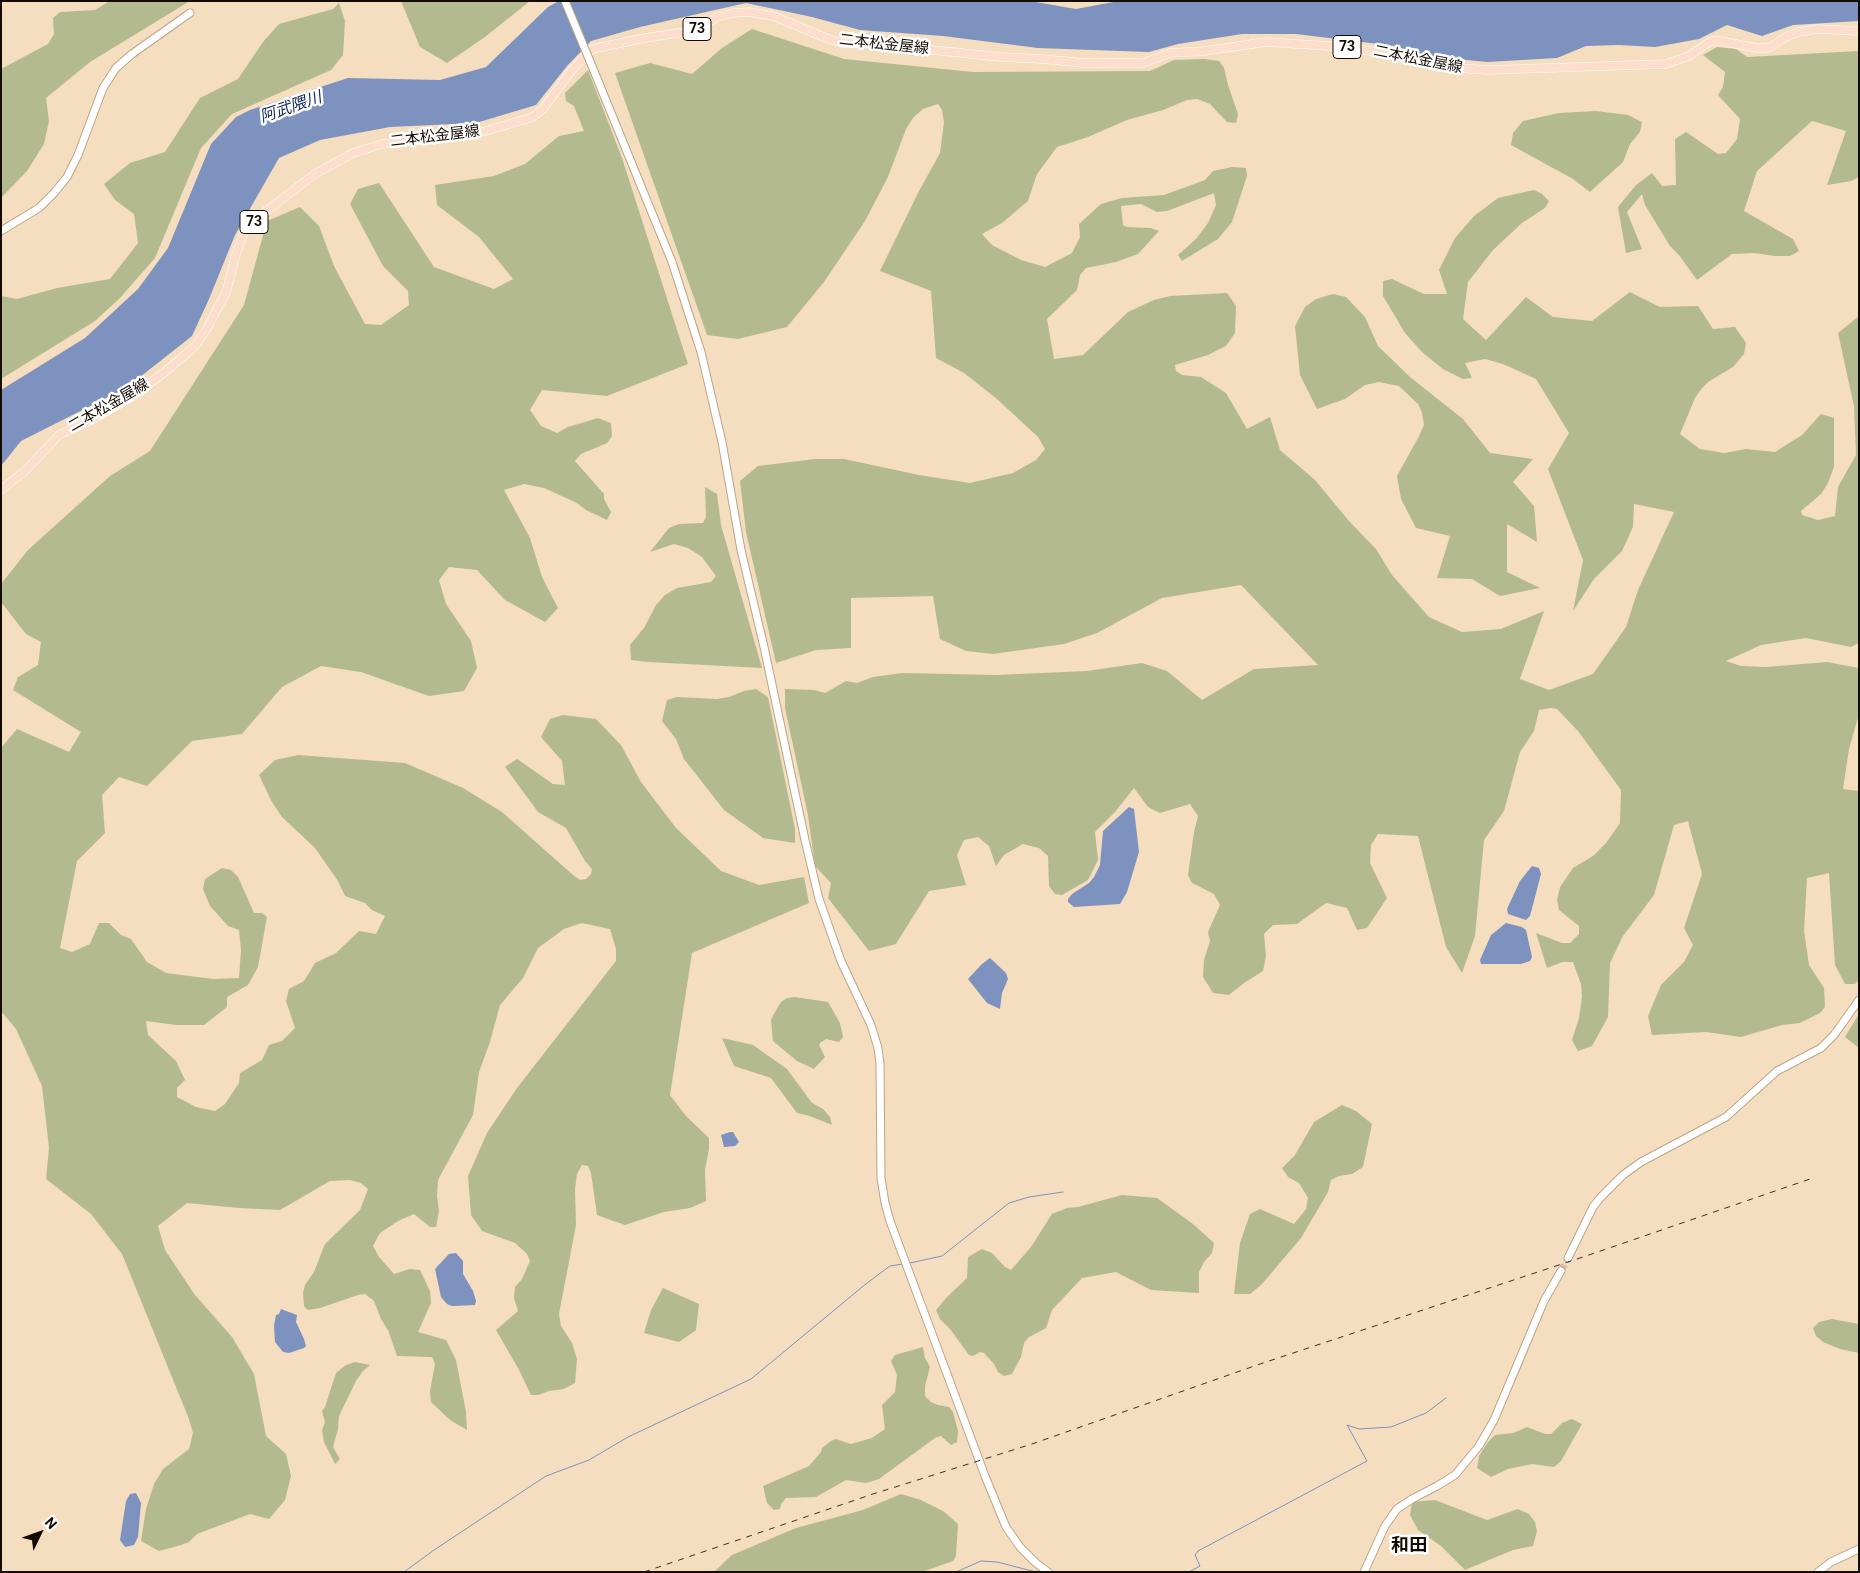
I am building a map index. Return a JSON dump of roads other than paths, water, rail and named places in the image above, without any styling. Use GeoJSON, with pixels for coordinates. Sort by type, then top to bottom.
{"type":"FeatureCollection","features":[{"type":"Feature","properties":{"kind":"main road","name":"二本松金屋線"},"geometry":{"type":"LineString","coordinates":[[1,490],[21,475],[59,435],[91,420],[128,399],[165,372],[195,346],[207,329],[226,293],[236,254],[244,234],[250,225],[266,211],[330,164],[353,153],[382,144],[472,135],[533,117],[543,110],[583,59],[596,47],[685,32],[701,28],[718,17],[741,12],[773,16],[842,43],[876,44],[1000,57],[1042,58],[1084,63],[1143,63],[1170,53],[1204,51],[1266,42],[1344,47],[1396,55],[1439,67],[1464,70],[1524,70],[1666,64],[1689,56],[1711,41],[1769,48],[1788,36],[1817,29],[1859,31]]}},
{"type":"Feature","properties":{"kind":"street"},"geometry":{"type":"LineString","coordinates":[[565,1],[672,262],[692,323],[712,399],[743,557],[819,899],[841,960],[871,1025],[878,1048],[880,1064],[880,1156],[884,1203],[1006,1527],[1024,1552],[1048,1572]]}},
{"type":"Feature","properties":{"kind":"street"},"geometry":{"type":"LineString","coordinates":[[1,231],[39,208],[67,177],[78,155],[103,88],[116,68],[132,54],[190,13]]}},
{"type":"Feature","properties":{"kind":"street"},"geometry":{"type":"LineString","coordinates":[[1568,1258],[1593,1208],[1600,1198],[1623,1175],[1641,1162],[1726,1117],[1776,1071],[1821,1048],[1834,1035],[1859,1000]]}},
{"type":"Feature","properties":{"kind":"street"},"geometry":{"type":"LineString","coordinates":[[1364,1572],[1385,1526],[1397,1509],[1455,1475],[1479,1446],[1494,1420],[1544,1301],[1561,1271]]}},
{"type":"Feature","properties":{"kind":"street"},"geometry":{"type":"LineString","coordinates":[[1818,1572],[1831,1562],[1859,1549]]}},
{"type":"Feature","properties":{"kind":"water","name":"阿武隈川"},"geometry":{"type":"Polygon","coordinates":[[[559,1],[1030,1],[1076,9],[1119,1],[1859,1],[1859,21],[1793,25],[1762,36],[1727,25],[1699,39],[1655,47],[1586,46],[1557,58],[1487,62],[1427,56],[1395,46],[1296,34],[1242,34],[1178,44],[1149,52],[1038,48],[943,36],[860,30],[812,17],[746,3],[640,27],[591,41],[567,66],[536,105],[476,123],[390,127],[320,140],[279,158],[235,235],[192,336],[126,388],[21,441],[1,466],[1,390],[85,338],[138,289],[168,248],[211,144],[236,117],[250,110],[348,78],[440,80],[486,67],[548,7],[559,1]]]}},
{"type":"Feature","properties":{"kind":"water"},"geometry":{"type":"Polygon","coordinates":[[[1129,807],[1134,809],[1139,852],[1127,892],[1120,904],[1074,907],[1068,902],[1068,899],[1072,894],[1089,883],[1100,865],[1103,831],[1129,807]]]}},
{"type":"Feature","properties":{"kind":"water"},"geometry":{"type":"Polygon","coordinates":[[[1532,866],[1539,868],[1541,874],[1530,916],[1526,920],[1508,914],[1507,909],[1520,881],[1532,866]]]}},
{"type":"Feature","properties":{"kind":"water"},"geometry":{"type":"Polygon","coordinates":[[[1506,923],[1522,927],[1526,930],[1532,957],[1530,961],[1521,964],[1481,964],[1480,960],[1491,935],[1506,923]]]}},
{"type":"Feature","properties":{"kind":"water"},"geometry":{"type":"Polygon","coordinates":[[[990,958],[1006,973],[1008,979],[1002,993],[1000,1009],[987,1003],[968,979],[990,958]]]}},
{"type":"Feature","properties":{"kind":"water"},"geometry":{"type":"Polygon","coordinates":[[[733,1132],[739,1142],[735,1146],[724,1147],[721,1135],[733,1132]]]}},
{"type":"Feature","properties":{"kind":"water"},"geometry":{"type":"Polygon","coordinates":[[[456,1253],[463,1261],[463,1274],[473,1291],[476,1301],[475,1305],[452,1306],[447,1304],[441,1297],[435,1269],[449,1254],[456,1253]]]}},
{"type":"Feature","properties":{"kind":"water"},"geometry":{"type":"Polygon","coordinates":[[[281,1309],[297,1315],[296,1322],[304,1339],[306,1346],[304,1348],[289,1353],[283,1352],[275,1342],[274,1326],[276,1315],[279,1314],[281,1309]]]}},
{"type":"Feature","properties":{"kind":"water"},"geometry":{"type":"Polygon","coordinates":[[[136,1493],[141,1503],[138,1537],[134,1545],[125,1547],[120,1540],[126,1501],[130,1494],[136,1493]]]}},
{"type":"Feature","properties":{"kind":"waterway"},"geometry":{"type":"LineString","coordinates":[[910,1263],[942,1256],[1009,1203],[1029,1197],[1063,1192]]}},
{"type":"Feature","properties":{"kind":"waterway"},"geometry":{"type":"LineString","coordinates":[[404,1572],[546,1476],[589,1460],[628,1437],[751,1379],[867,1283],[890,1266],[903,1264]]}},
{"type":"Feature","properties":{"kind":"waterway"},"geometry":{"type":"LineString","coordinates":[[1189,1572],[1200,1566],[1195,1555],[1198,1551],[1367,1461],[1347,1425],[1359,1429],[1391,1427],[1426,1413],[1446,1398]]}},
{"type":"Feature","properties":{"kind":"waterway"},"geometry":{"type":"LineString","coordinates":[[956,1572],[981,1561],[997,1562],[1036,1572]]}},
{"type":"Feature","properties":{"kind":"tunnel"},"geometry":{"type":"LineString","coordinates":[[1561,1271],[1568,1258]]}},
{"type":"Feature","properties":{"kind":"railway"},"geometry":{"type":"LineString","coordinates":[[644,1572],[873,1494],[1032,1444],[1260,1364],[1586,1256],[1810,1179]]}},
{"type":"Feature","properties":{"kind":"district","name":"和田"},"geometry":{"type":"Point","coordinates":[1409,1546]}}]}
